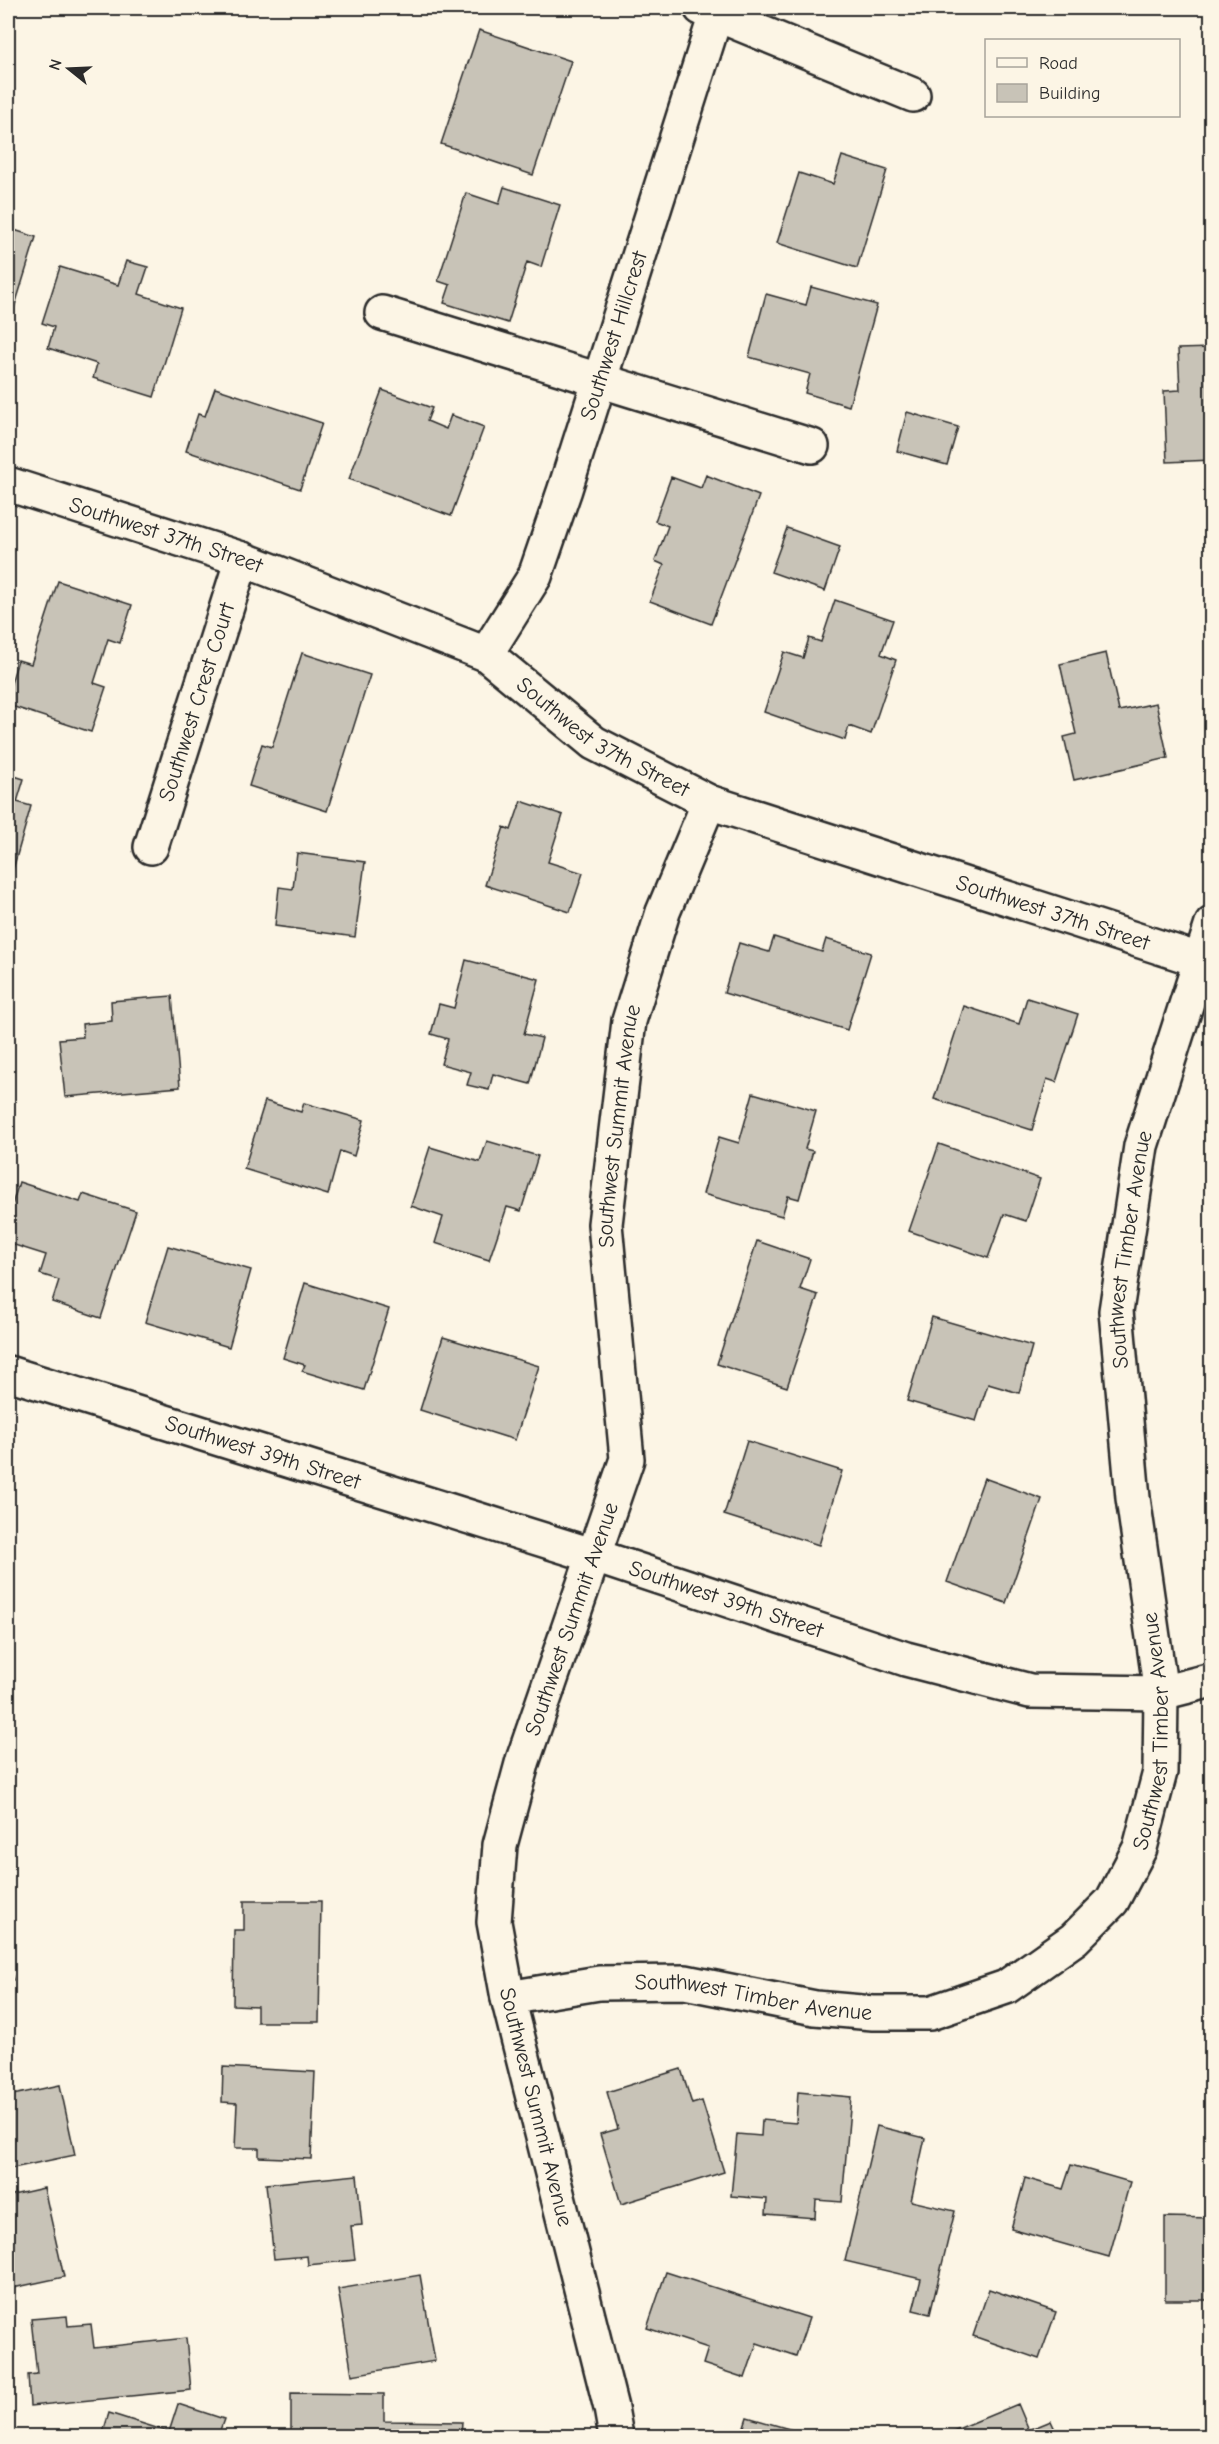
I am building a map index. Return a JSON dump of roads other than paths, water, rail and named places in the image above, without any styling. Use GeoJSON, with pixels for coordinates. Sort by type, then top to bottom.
{"type":"FeatureCollection","features":[{"type":"Feature","properties":{"kind":"street"},"geometry":{"type":"LineString","coordinates":[[712,10],[913,95]]}},
{"type":"Feature","properties":{"kind":"street","name":"Southwest Hillcrest"},"geometry":{"type":"LineString","coordinates":[[486,654],[535,576],[599,381],[712,10]]}},
{"type":"Feature","properties":{"kind":"street"},"geometry":{"type":"LineString","coordinates":[[382,313],[812,446]]}},
{"type":"Feature","properties":{"kind":"street","name":"Southwest 37th Street"},"geometry":{"type":"LineString","coordinates":[[8,483],[242,559],[486,654],[594,743],[710,802],[1205,962]]}},
{"type":"Feature","properties":{"kind":"street","name":"Southwest Crest Court"},"geometry":{"type":"LineString","coordinates":[[151,847],[242,559]]}},
{"type":"Feature","properties":{"kind":"street","name":"Southwest Summit Avenue"},"geometry":{"type":"LineString","coordinates":[[616,2436],[611,2408],[508,1998],[494,1922],[500,1845],[523,1760],[627,1458],[605,1224],[629,1021],[663,912],[710,802]]}},
{"type":"Feature","properties":{"kind":"street","name":"Southwest Timber Avenue"},"geometry":{"type":"LineString","coordinates":[[508,1998],[599,1983],[685,1982],[815,2008],[873,2013],[930,2013],[1006,1987],[1074,1939],[1112,1901],[1140,1848],[1161,1772],[1161,1693],[1133,1498],[1116,1311],[1141,1146],[1205,962],[1212,924]]}},
{"type":"Feature","properties":{"kind":"street","name":"Southwest 39th Street"},"geometry":{"type":"LineString","coordinates":[[8,1372],[595,1556],[906,1659],[1030,1691],[1161,1693],[1212,1680]]}}]}
